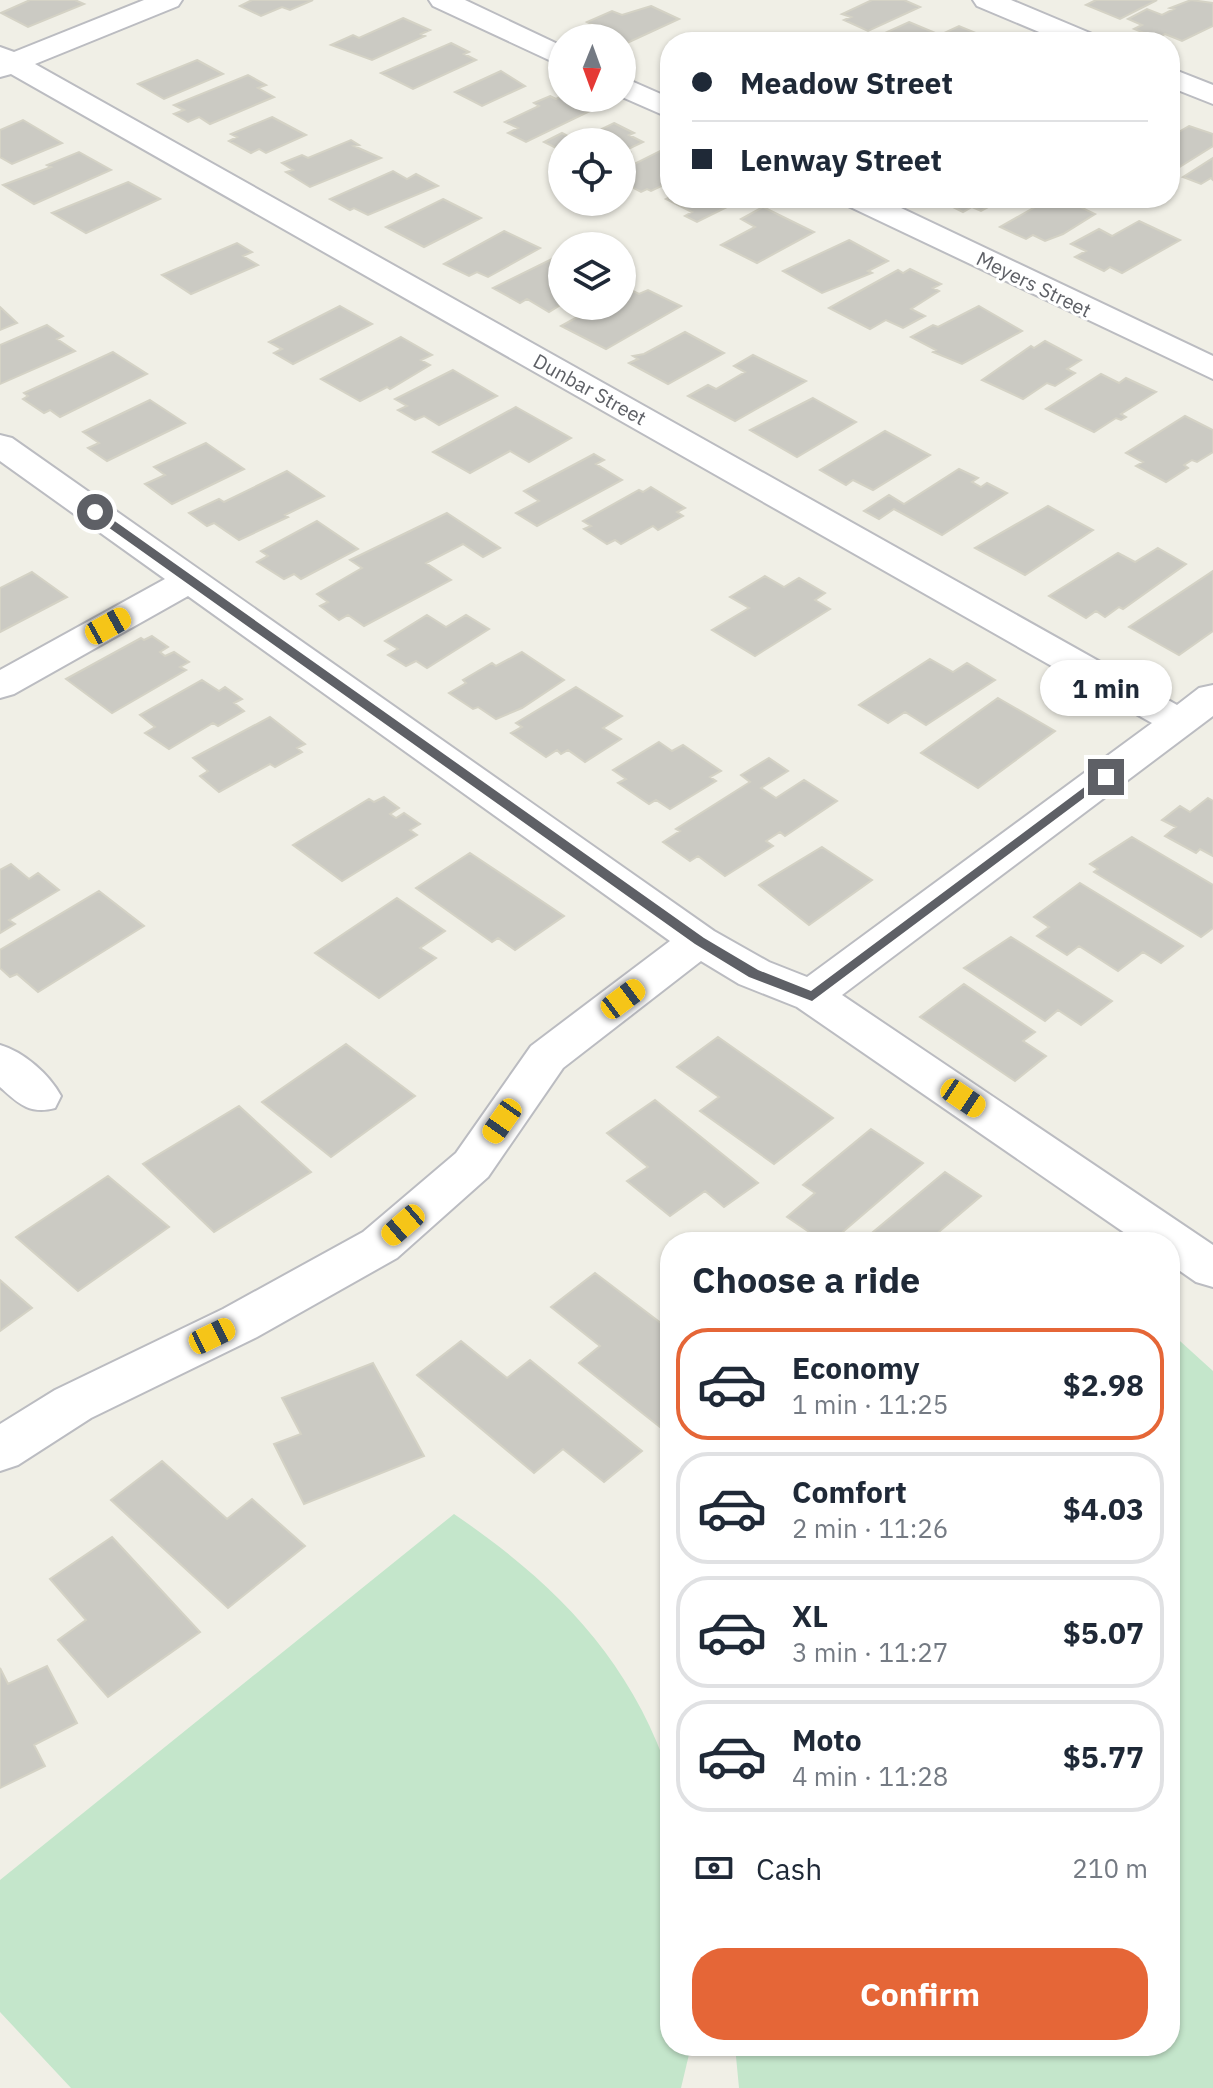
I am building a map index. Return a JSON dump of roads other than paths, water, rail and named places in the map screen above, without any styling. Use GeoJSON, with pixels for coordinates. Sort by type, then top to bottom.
{"type":"FeatureCollection","features":[{"type":"Feature","properties":{"kind":"street"},"geometry":{"type":"LineString","coordinates":[[4,62],[168,0]]}},
{"type":"Feature","properties":{"kind":"street"},"geometry":{"type":"LineString","coordinates":[[443,0],[548,50]]}},
{"type":"Feature","properties":{"kind":"street"},"geometry":{"type":"LineString","coordinates":[[987,0],[1063,32]]}},
{"type":"Feature","properties":{"kind":"street","name":"Dunbar Street"},"geometry":{"type":"LineString","coordinates":[[4,62],[1179,722]]}},
{"type":"Feature","properties":{"kind":"street"},"geometry":{"type":"LineString","coordinates":[[1180,81],[1213,95]]}},
{"type":"Feature","properties":{"kind":"street"},"geometry":{"type":"LineString","coordinates":[[636,93],[660,104]]}},
{"type":"Feature","properties":{"kind":"street","name":"Meyers Street"},"geometry":{"type":"LineString","coordinates":[[876,208],[1213,369]]}},
{"type":"Feature","properties":{"kind":"street"},"geometry":{"type":"LineString","coordinates":[[0,445],[699,941],[754,973],[812,996],[1159,1232]]}},
{"type":"Feature","properties":{"kind":"street"},"geometry":{"type":"LineString","coordinates":[[0,686],[190,580]]}},
{"type":"Feature","properties":{"kind":"street"},"geometry":{"type":"LineString","coordinates":[[812,996],[1213,697]]}},
{"type":"Feature","properties":{"kind":"street"},"geometry":{"type":"LineString","coordinates":[[0,1450],[73,1404],[240,1323],[380,1245],[472,1165],[547,1057],[699,941]]}},
{"type":"Feature","properties":{"kind":"street"},"geometry":{"type":"LineString","coordinates":[[0,1061],[39,1096]]}},
{"type":"Feature","properties":{"kind":"street"},"geometry":{"type":"LineString","coordinates":[[1180,1247],[1213,1269]]}}]}
